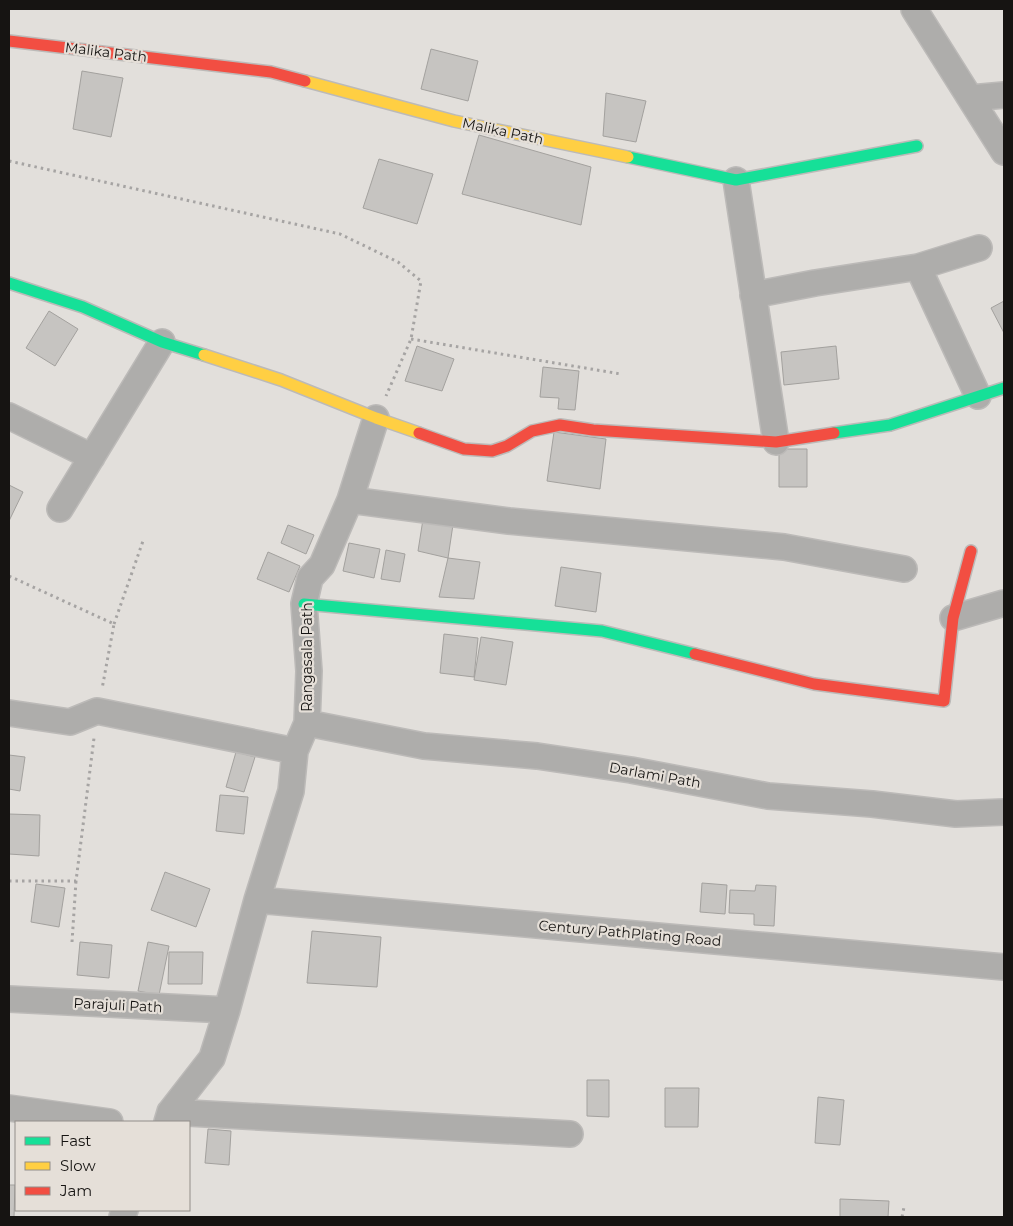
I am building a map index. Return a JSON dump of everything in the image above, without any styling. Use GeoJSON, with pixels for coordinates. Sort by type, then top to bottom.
{"type":"FeatureCollection","features":[{"type":"Feature","properties":{"kind":"street"},"geometry":{"type":"LineString","coordinates":[[914,9],[1004,152]]}},
{"type":"Feature","properties":{"kind":"street","name":"Malika Path"},"geometry":{"type":"LineString","coordinates":[[9,41],[271,72],[454,121],[736,180]]}},
{"type":"Feature","properties":{"kind":"street"},"geometry":{"type":"LineString","coordinates":[[971,98],[1004,96]]}},
{"type":"Feature","properties":{"kind":"street"},"geometry":{"type":"LineString","coordinates":[[776,442],[736,180],[917,146]]}},
{"type":"Feature","properties":{"kind":"street"},"geometry":{"type":"LineString","coordinates":[[753,295],[918,267],[979,248]]}},
{"type":"Feature","properties":{"kind":"street"},"geometry":{"type":"LineString","coordinates":[[918,267],[978,396]]}},
{"type":"Feature","properties":{"kind":"street"},"geometry":{"type":"LineString","coordinates":[[9,283],[83,307],[162,342],[281,380],[376,418],[464,449],[492,451],[507,446],[532,430],[560,425],[593,430],[776,442],[890,425],[1004,388]]}},
{"type":"Feature","properties":{"kind":"street"},"geometry":{"type":"LineString","coordinates":[[60,509],[162,342]]}},
{"type":"Feature","properties":{"kind":"street"},"geometry":{"type":"LineString","coordinates":[[9,416],[92,457]]}},
{"type":"Feature","properties":{"kind":"street","name":"Rangasala Path"},"geometry":{"type":"LineString","coordinates":[[168,1117],[212,1058],[227,1010],[257,900],[291,792],[295,751],[307,723],[309,671],[304,604],[310,578],[322,565],[350,500],[376,418]]}},
{"type":"Feature","properties":{"kind":"street"},"geometry":{"type":"LineString","coordinates":[[350,500],[509,521],[784,547],[904,569]]}},
{"type":"Feature","properties":{"kind":"street"},"geometry":{"type":"LineString","coordinates":[[304,604],[602,631],[814,684],[944,701],[953,618],[972,551]]}},
{"type":"Feature","properties":{"kind":"street"},"geometry":{"type":"LineString","coordinates":[[953,618],[1004,603]]}},
{"type":"Feature","properties":{"kind":"street"},"geometry":{"type":"LineString","coordinates":[[9,713],[70,722],[97,711],[295,751]]}},
{"type":"Feature","properties":{"kind":"street","name":"Darlami Path"},"geometry":{"type":"LineString","coordinates":[[307,723],[424,746],[537,756],[631,770],[768,796],[872,804],[956,814],[1004,812]]}},
{"type":"Feature","properties":{"kind":"street","name":"Century PathPlating Road"},"geometry":{"type":"LineString","coordinates":[[257,900],[1004,967]]}},
{"type":"Feature","properties":{"kind":"street","name":"Parajuli Path"},"geometry":{"type":"LineString","coordinates":[[9,1000],[227,1010]]}},
{"type":"Feature","properties":{"kind":"street"},"geometry":{"type":"LineString","coordinates":[[9,1108],[103,1121]]}},
{"type":"Feature","properties":{"kind":"street"},"geometry":{"type":"LineString","coordinates":[[168,1117],[570,1134]]}},
{"type":"Feature","properties":{"kind":"path"},"geometry":{"type":"LineString","coordinates":[[9,161],[340,234],[398,262],[421,281],[412,339],[376,418]]}},
{"type":"Feature","properties":{"kind":"path"},"geometry":{"type":"LineString","coordinates":[[412,339],[621,374]]}},
{"type":"Feature","properties":{"kind":"path"},"geometry":{"type":"LineString","coordinates":[[72,942],[76,881],[97,711],[114,624],[143,541]]}},
{"type":"Feature","properties":{"kind":"path"},"geometry":{"type":"LineString","coordinates":[[9,576],[114,624]]}},
{"type":"Feature","properties":{"kind":"path"},"geometry":{"type":"LineString","coordinates":[[9,882],[76,881]]}},
{"type":"Feature","properties":{"kind":"path"},"geometry":{"type":"LineString","coordinates":[[902,1217],[904,1207]]}},
{"type":"Feature","properties":{"kind":"building"},"geometry":{"type":"Polygon","coordinates":[[[431,49],[478,61],[468,101],[421,89],[431,49]]]}},
{"type":"Feature","properties":{"kind":"building"},"geometry":{"type":"Polygon","coordinates":[[[82,71],[123,78],[111,137],[73,129],[82,71]]]}},
{"type":"Feature","properties":{"kind":"building"},"geometry":{"type":"Polygon","coordinates":[[[606,93],[646,101],[636,142],[603,136],[606,93]]]}},
{"type":"Feature","properties":{"kind":"building"},"geometry":{"type":"Polygon","coordinates":[[[479,135],[591,167],[581,225],[462,194],[479,135]]]}},
{"type":"Feature","properties":{"kind":"building"},"geometry":{"type":"Polygon","coordinates":[[[379,159],[433,174],[417,224],[363,208],[379,159]]]}},
{"type":"Feature","properties":{"kind":"building"},"geometry":{"type":"Polygon","coordinates":[[[1004,301],[1004,333],[991,308],[1004,301]]]}},
{"type":"Feature","properties":{"kind":"building"},"geometry":{"type":"Polygon","coordinates":[[[49,311],[78,329],[55,366],[26,348],[49,311]]]}},
{"type":"Feature","properties":{"kind":"building"},"geometry":{"type":"Polygon","coordinates":[[[417,346],[454,359],[442,391],[405,381],[417,346]]]}},
{"type":"Feature","properties":{"kind":"building"},"geometry":{"type":"Polygon","coordinates":[[[836,346],[839,379],[784,385],[781,352],[836,346]]]}},
{"type":"Feature","properties":{"kind":"building"},"geometry":{"type":"Polygon","coordinates":[[[543,367],[579,371],[575,410],[558,409],[559,398],[540,397],[543,367]]]}},
{"type":"Feature","properties":{"kind":"building"},"geometry":{"type":"Polygon","coordinates":[[[554,432],[606,439],[600,489],[547,481],[554,432]]]}},
{"type":"Feature","properties":{"kind":"building"},"geometry":{"type":"Polygon","coordinates":[[[779,449],[807,449],[807,487],[779,487],[779,449]]]}},
{"type":"Feature","properties":{"kind":"building"},"geometry":{"type":"Polygon","coordinates":[[[9,485],[23,492],[9,521],[9,485]]]}},
{"type":"Feature","properties":{"kind":"building"},"geometry":{"type":"Polygon","coordinates":[[[424,513],[454,518],[448,558],[418,551],[424,513]]]}},
{"type":"Feature","properties":{"kind":"building"},"geometry":{"type":"Polygon","coordinates":[[[288,525],[314,535],[306,554],[281,543],[288,525]]]}},
{"type":"Feature","properties":{"kind":"building"},"geometry":{"type":"Polygon","coordinates":[[[349,543],[380,549],[374,578],[343,571],[349,543]]]}},
{"type":"Feature","properties":{"kind":"building"},"geometry":{"type":"Polygon","coordinates":[[[386,550],[405,554],[400,582],[381,579],[386,550]]]}},
{"type":"Feature","properties":{"kind":"building"},"geometry":{"type":"Polygon","coordinates":[[[268,552],[300,566],[289,592],[257,579],[268,552]]]}},
{"type":"Feature","properties":{"kind":"building"},"geometry":{"type":"Polygon","coordinates":[[[448,558],[480,562],[474,599],[439,597],[448,558]]]}},
{"type":"Feature","properties":{"kind":"building"},"geometry":{"type":"Polygon","coordinates":[[[561,567],[601,573],[596,612],[555,606],[561,567]]]}},
{"type":"Feature","properties":{"kind":"building"},"geometry":{"type":"Polygon","coordinates":[[[444,634],[478,638],[474,677],[440,673],[444,634]]]}},
{"type":"Feature","properties":{"kind":"building"},"geometry":{"type":"Polygon","coordinates":[[[481,637],[513,642],[506,685],[474,680],[481,637]]]}},
{"type":"Feature","properties":{"kind":"building"},"geometry":{"type":"Polygon","coordinates":[[[236,752],[255,757],[244,792],[226,787],[236,752]]]}},
{"type":"Feature","properties":{"kind":"building"},"geometry":{"type":"Polygon","coordinates":[[[9,755],[25,757],[20,791],[9,789],[9,755]]]}},
{"type":"Feature","properties":{"kind":"building"},"geometry":{"type":"Polygon","coordinates":[[[220,795],[248,797],[244,834],[216,831],[220,795]]]}},
{"type":"Feature","properties":{"kind":"building"},"geometry":{"type":"Polygon","coordinates":[[[9,814],[40,815],[39,856],[9,854],[9,814]]]}},
{"type":"Feature","properties":{"kind":"building"},"geometry":{"type":"Polygon","coordinates":[[[165,872],[210,889],[196,927],[151,910],[165,872]]]}},
{"type":"Feature","properties":{"kind":"building"},"geometry":{"type":"Polygon","coordinates":[[[702,883],[727,885],[725,914],[700,912],[702,883]]]}},
{"type":"Feature","properties":{"kind":"building"},"geometry":{"type":"Polygon","coordinates":[[[36,884],[65,888],[59,927],[31,922],[36,884]]]}},
{"type":"Feature","properties":{"kind":"building"},"geometry":{"type":"Polygon","coordinates":[[[756,885],[776,886],[774,926],[754,925],[754,914],[729,913],[730,890],[755,891],[756,885]]]}},
{"type":"Feature","properties":{"kind":"building"},"geometry":{"type":"Polygon","coordinates":[[[312,931],[381,937],[377,987],[307,983],[312,931]]]}},
{"type":"Feature","properties":{"kind":"building"},"geometry":{"type":"Polygon","coordinates":[[[80,942],[112,945],[109,978],[77,975],[80,942]]]}},
{"type":"Feature","properties":{"kind":"building"},"geometry":{"type":"Polygon","coordinates":[[[148,942],[169,946],[159,995],[138,991],[148,942]]]}},
{"type":"Feature","properties":{"kind":"building"},"geometry":{"type":"Polygon","coordinates":[[[169,952],[203,952],[202,984],[168,984],[169,952]]]}},
{"type":"Feature","properties":{"kind":"building"},"geometry":{"type":"Polygon","coordinates":[[[587,1080],[609,1080],[609,1117],[587,1116],[587,1080]]]}},
{"type":"Feature","properties":{"kind":"building"},"geometry":{"type":"Polygon","coordinates":[[[665,1088],[699,1088],[698,1127],[665,1127],[665,1088]]]}},
{"type":"Feature","properties":{"kind":"building"},"geometry":{"type":"Polygon","coordinates":[[[818,1097],[844,1100],[840,1145],[815,1143],[818,1097]]]}},
{"type":"Feature","properties":{"kind":"building"},"geometry":{"type":"Polygon","coordinates":[[[208,1129],[231,1131],[229,1165],[205,1163],[208,1129]]]}},
{"type":"Feature","properties":{"kind":"building"},"geometry":{"type":"Polygon","coordinates":[[[9,1185],[15,1185],[14,1217],[9,1217],[9,1185]]]}},
{"type":"Feature","properties":{"kind":"building"},"geometry":{"type":"Polygon","coordinates":[[[840,1199],[889,1201],[888,1217],[840,1217],[840,1199]]]}},
{"type":"Feature","properties":{"kind":"traffic: fast"},"geometry":{"type":"LineString","coordinates":[[628,157],[736,180],[917,146]]}},
{"type":"Feature","properties":{"kind":"traffic: fast"},"geometry":{"type":"LineString","coordinates":[[9,283],[83,307],[162,342],[204,355]]}},
{"type":"Feature","properties":{"kind":"traffic: fast"},"geometry":{"type":"LineString","coordinates":[[834,433],[890,425],[1004,388]]}},
{"type":"Feature","properties":{"kind":"traffic: fast"},"geometry":{"type":"LineString","coordinates":[[304,604],[602,631],[695,654]]}},
{"type":"Feature","properties":{"kind":"traffic: slow"},"geometry":{"type":"LineString","coordinates":[[305,81],[454,121],[628,157]]}},
{"type":"Feature","properties":{"kind":"traffic: slow"},"geometry":{"type":"LineString","coordinates":[[204,355],[281,380],[419,433]]}},
{"type":"Feature","properties":{"kind":"traffic: jam"},"geometry":{"type":"LineString","coordinates":[[9,41],[271,72],[305,81]]}},
{"type":"Feature","properties":{"kind":"traffic: jam"},"geometry":{"type":"LineString","coordinates":[[419,433],[464,449],[492,451],[507,446],[532,431],[560,425],[593,430],[776,442],[834,433]]}},
{"type":"Feature","properties":{"kind":"traffic: jam"},"geometry":{"type":"LineString","coordinates":[[695,654],[814,684],[944,701],[953,618],[971,551]]}}]}
